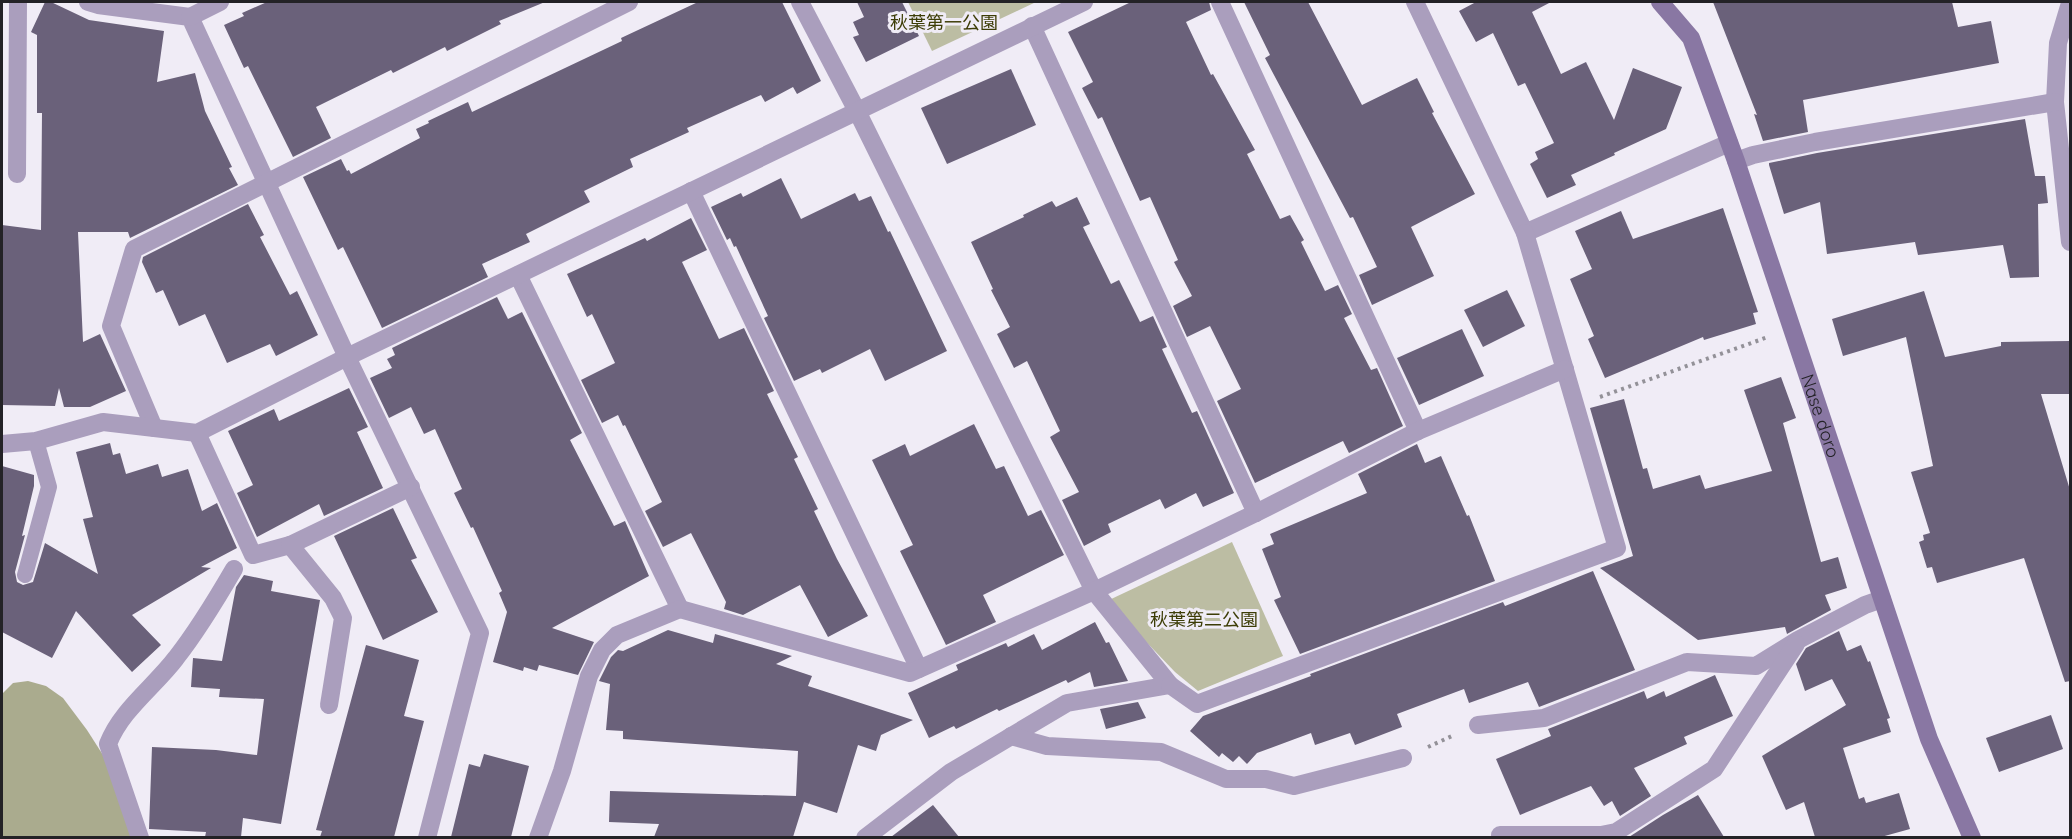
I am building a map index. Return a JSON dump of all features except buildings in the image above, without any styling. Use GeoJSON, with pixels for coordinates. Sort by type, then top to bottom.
{"type":"FeatureCollection","features":[{"type":"Feature","properties":{"kind":"street"},"geometry":{"type":"LineString","coordinates":[[17,174],[18,2]]}},
{"type":"Feature","properties":{"kind":"street"},"geometry":{"type":"LineString","coordinates":[[88,2],[190,16],[220,2]]}},
{"type":"Feature","properties":{"kind":"street"},"geometry":{"type":"LineString","coordinates":[[154,428],[111,326],[134,249],[629,2]]}},
{"type":"Feature","properties":{"kind":"street"},"geometry":{"type":"LineString","coordinates":[[800,2],[857,111],[1094,591],[1170,685],[1197,705],[1617,548],[1525,232],[1415,2]]}},
{"type":"Feature","properties":{"kind":"street"},"geometry":{"type":"LineString","coordinates":[[2,444],[36,441],[103,422],[197,433],[347,357],[1084,2]]}},
{"type":"Feature","properties":{"kind":"street"},"geometry":{"type":"LineString","coordinates":[[1220,2],[1418,431]]}},
{"type":"Feature","properties":{"kind":"street","name":"Nase doro"},"geometry":{"type":"LineString","coordinates":[[1660,2],[1690,38],[1736,161],[1929,738],[1972,837]]}},
{"type":"Feature","properties":{"kind":"street"},"geometry":{"type":"LineString","coordinates":[[2070,3],[2058,43],[2055,102],[2070,242]]}},
{"type":"Feature","properties":{"kind":"street"},"geometry":{"type":"LineString","coordinates":[[190,16],[347,357],[480,633],[426,837]]}},
{"type":"Feature","properties":{"kind":"street"},"geometry":{"type":"LineString","coordinates":[[1032,26],[1256,513]]}},
{"type":"Feature","properties":{"kind":"street"},"geometry":{"type":"LineString","coordinates":[[1736,161],[1815,142],[2055,102]]}},
{"type":"Feature","properties":{"kind":"street"},"geometry":{"type":"LineString","coordinates":[[1525,232],[1729,143]]}},
{"type":"Feature","properties":{"kind":"street"},"geometry":{"type":"LineString","coordinates":[[691,191],[919,669]]}},
{"type":"Feature","properties":{"kind":"street"},"geometry":{"type":"LineString","coordinates":[[518,275],[680,609]]}},
{"type":"Feature","properties":{"kind":"street"},"geometry":{"type":"LineString","coordinates":[[538,837],[562,771],[589,676],[602,650],[617,636],[680,609],[910,673],[1094,591],[1418,431],[1564,369]]}},
{"type":"Feature","properties":{"kind":"street"},"geometry":{"type":"LineString","coordinates":[[197,433],[244,561]]}},
{"type":"Feature","properties":{"kind":"street"},"geometry":{"type":"LineString","coordinates":[[140,837],[108,744],[114,728],[176,658],[244,561],[290,545],[411,487]]}},
{"type":"Feature","properties":{"kind":"street"},"geometry":{"type":"LineString","coordinates":[[290,545],[333,598],[344,618],[329,705]]}},
{"type":"Feature","properties":{"kind":"street"},"geometry":{"type":"LineString","coordinates":[[1478,725],[1544,718],[1687,662],[1756,666],[1798,640],[1865,605],[1882,599]]}},
{"type":"Feature","properties":{"kind":"street"},"geometry":{"type":"LineString","coordinates":[[1500,836],[1600,836],[1616,832],[1714,769],[1798,640]]}},
{"type":"Feature","properties":{"kind":"street"},"geometry":{"type":"LineString","coordinates":[[865,837],[951,772],[1067,704],[1170,685]]}},
{"type":"Feature","properties":{"kind":"street"},"geometry":{"type":"LineString","coordinates":[[1011,736],[1047,746],[1161,752],[1226,779],[1266,779],[1294,786],[1403,758]]}},
{"type":"Feature","properties":{"kind":"lane"},"geometry":{"type":"LineString","coordinates":[[25,575],[48,487],[36,441]]}},
{"type":"Feature","properties":{"kind":"path"},"geometry":{"type":"LineString","coordinates":[[1575,406],[1792,328]]}},
{"type":"Feature","properties":{"kind":"path"},"geometry":{"type":"LineString","coordinates":[[1403,758],[1478,725]]}},
{"type":"Feature","properties":{"kind":"green space","name":"秋葉第一公園"},"geometry":{"type":"Polygon","coordinates":[[[908,2],[1036,2],[932,51],[908,2]]]}},
{"type":"Feature","properties":{"kind":"green space","name":"秋葉第二公園"},"geometry":{"type":"Polygon","coordinates":[[[1232,542],[1283,656],[1198,691],[1175,672],[1107,601],[1232,542]]]}},
{"type":"Feature","properties":{"kind":"green space"},"geometry":{"type":"Polygon","coordinates":[[[28,681],[46,686],[63,698],[87,730],[110,766],[133,837],[2,837],[2,694],[13,683],[28,681]]]}}]}
